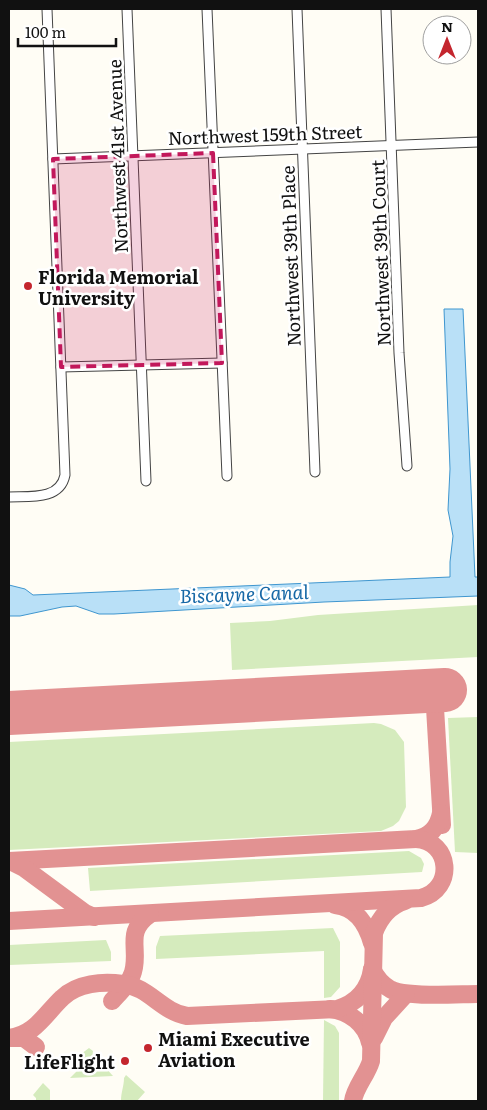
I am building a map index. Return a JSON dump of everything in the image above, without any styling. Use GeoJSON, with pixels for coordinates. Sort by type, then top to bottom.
{"type":"FeatureCollection","features":[{"type":"Feature","properties":{"kind":"street"},"geometry":{"type":"LineString","coordinates":[[9,497],[48,494],[57,490],[63,482],[65,472],[47,9]]}},
{"type":"Feature","properties":{"kind":"street","name":"Northwest 41st Avenue"},"geometry":{"type":"LineString","coordinates":[[127,9],[146,481]]}},
{"type":"Feature","properties":{"kind":"street"},"geometry":{"type":"LineString","coordinates":[[208,9],[227,476]]}},
{"type":"Feature","properties":{"kind":"street","name":"Northwest 39th Place"},"geometry":{"type":"LineString","coordinates":[[297,9],[315,472]]}},
{"type":"Feature","properties":{"kind":"street","name":"Northwest 39th Court"},"geometry":{"type":"LineString","coordinates":[[386,9],[399,353],[407,466]]}},
{"type":"Feature","properties":{"kind":"street","name":"Northwest 159th Street"},"geometry":{"type":"LineString","coordinates":[[53,159],[478,142]]}},
{"type":"Feature","properties":{"kind":"street"},"geometry":{"type":"LineString","coordinates":[[61,367],[222,363]]}},
{"type":"Feature","properties":{"kind":"highlighted area"},"geometry":{"type":"Polygon","coordinates":[[[213,153],[222,363],[61,367],[53,159],[213,153]]]}},
{"type":"Feature","properties":{"kind":"green space"},"geometry":{"type":"Polygon","coordinates":[[[478,605],[478,657],[232,670],[230,623],[270,621],[318,615],[478,605]]]}},
{"type":"Feature","properties":{"kind":"green space"},"geometry":{"type":"Polygon","coordinates":[[[478,717],[478,853],[455,852],[448,718],[478,717]]]}},
{"type":"Feature","properties":{"kind":"green space"},"geometry":{"type":"Polygon","coordinates":[[[374,723],[395,730],[404,742],[406,807],[399,821],[381,831],[9,850],[9,742],[374,723]]]}},
{"type":"Feature","properties":{"kind":"green space"},"geometry":{"type":"Polygon","coordinates":[[[409,851],[421,858],[424,864],[422,872],[90,891],[88,868],[409,851]]]}},
{"type":"Feature","properties":{"kind":"green space"},"geometry":{"type":"Polygon","coordinates":[[[333,928],[340,942],[340,987],[331,997],[324,998],[324,951],[156,959],[156,947],[160,936],[333,928]]]}},
{"type":"Feature","properties":{"kind":"green space"},"geometry":{"type":"Polygon","coordinates":[[[106,940],[111,952],[111,961],[9,965],[9,945],[106,940]]]}},
{"type":"Feature","properties":{"kind":"green space"},"geometry":{"type":"Polygon","coordinates":[[[324,1020],[335,1026],[339,1033],[339,1101],[323,1101],[324,1020]]]}},
{"type":"Feature","properties":{"kind":"green space"},"geometry":{"type":"Polygon","coordinates":[[[89,1048],[93,1051],[92,1058],[76,1060],[70,1055],[81,1054],[89,1048]]]}},
{"type":"Feature","properties":{"kind":"green space"},"geometry":{"type":"Polygon","coordinates":[[[82,1066],[104,1066],[113,1076],[70,1078],[82,1066]]]}},
{"type":"Feature","properties":{"kind":"green space"},"geometry":{"type":"Polygon","coordinates":[[[126,1075],[145,1092],[137,1101],[121,1101],[126,1075]]]}},
{"type":"Feature","properties":{"kind":"green space"},"geometry":{"type":"Polygon","coordinates":[[[43,1083],[50,1090],[50,1101],[36,1101],[33,1095],[43,1083]]]}},
{"type":"Feature","properties":{"kind":"water","name":"Biscayne Canal"},"geometry":{"type":"Polygon","coordinates":[[[444,309],[463,309],[475,577],[478,577],[478,596],[324,602],[114,614],[99,614],[76,606],[20,616],[9,616],[9,585],[25,589],[33,595],[450,577],[453,536],[448,510],[450,469],[444,309]]]}},
{"type":"Feature","properties":{"kind":"taxiway"},"geometry":{"type":"LineString","coordinates":[[434,691],[442,825]]}},
{"type":"Feature","properties":{"kind":"taxiway"},"geometry":{"type":"LineString","coordinates":[[9,861],[416,839],[425,836],[433,830],[438,823],[441,813]]}},
{"type":"Feature","properties":{"kind":"taxiway"},"geometry":{"type":"LineString","coordinates":[[9,921],[421,898],[432,893],[439,885],[444,876],[444,866],[442,856],[436,848],[428,842],[416,839]]}},
{"type":"Feature","properties":{"kind":"taxiway"},"geometry":{"type":"LineString","coordinates":[[10,861],[24,868],[85,913],[94,917]]}},
{"type":"Feature","properties":{"kind":"taxiway"},"geometry":{"type":"LineString","coordinates":[[353,1101],[371,1061],[374,933],[386,913],[394,906],[405,901]]}},
{"type":"Feature","properties":{"kind":"taxiway"},"geometry":{"type":"LineString","coordinates":[[335,905],[349,909],[360,918],[372,943]]}},
{"type":"Feature","properties":{"kind":"taxiway"},"geometry":{"type":"LineString","coordinates":[[112,1001],[132,976],[135,964],[134,941],[137,927],[150,914]]}},
{"type":"Feature","properties":{"kind":"taxiway"},"geometry":{"type":"LineString","coordinates":[[372,969],[384,985],[397,992],[419,995],[478,994]]}},
{"type":"Feature","properties":{"kind":"taxiway"},"geometry":{"type":"LineString","coordinates":[[9,1038],[26,1033],[39,1023],[68,993],[91,984],[115,983],[132,986],[148,994],[170,1010],[187,1016],[337,1009],[361,995],[368,983],[372,969]]}},
{"type":"Feature","properties":{"kind":"taxiway"},"geometry":{"type":"LineString","coordinates":[[374,1038],[384,1018],[406,994]]}},
{"type":"Feature","properties":{"kind":"taxiway"},"geometry":{"type":"LineString","coordinates":[[330,1009],[344,1012],[361,1024],[370,1043]]}},
{"type":"Feature","properties":{"kind":"taxiway"},"geometry":{"type":"LineString","coordinates":[[11,1038],[24,1038],[36,1047]]}},
{"type":"Feature","properties":{"kind":"runway"},"geometry":{"type":"LineString","coordinates":[[9,713],[445,690]]}},
{"type":"Feature","properties":{"kind":"place","name":"Florida Memorial University"},"geometry":{"type":"Point","coordinates":[28,286]}},
{"type":"Feature","properties":{"kind":"place","name":"Miami Executive Aviation"},"geometry":{"type":"Point","coordinates":[148,1048]}},
{"type":"Feature","properties":{"kind":"place","name":"LifeFlight"},"geometry":{"type":"Point","coordinates":[125,1061]}}]}
